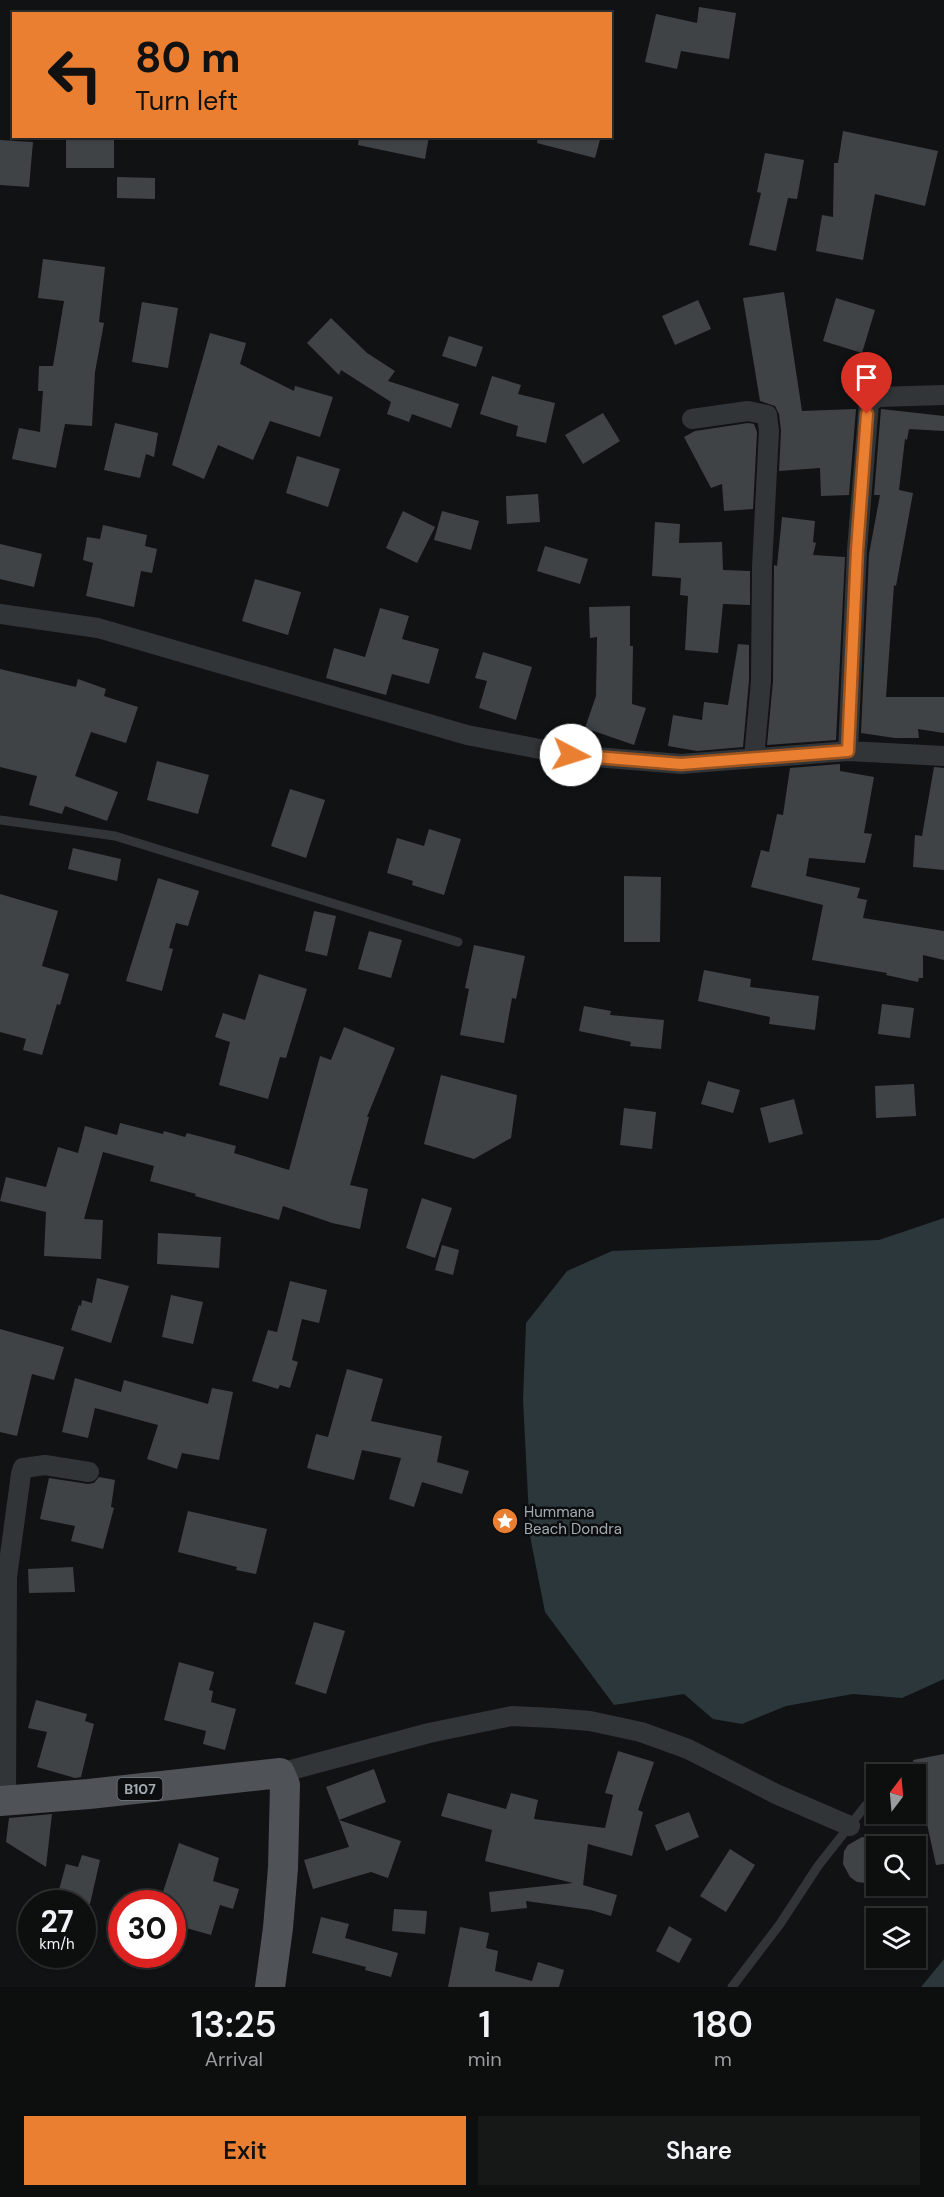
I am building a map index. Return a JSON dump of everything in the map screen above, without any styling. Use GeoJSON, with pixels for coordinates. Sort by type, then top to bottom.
{"type":"FeatureCollection","features":[{"type":"Feature","properties":{"kind":"main road","name":"B107"},"geometry":{"type":"LineString","coordinates":[[3,1801],[175,1786],[280,1773]]}},
{"type":"Feature","properties":{"kind":"main road"},"geometry":{"type":"LineString","coordinates":[[270,1987],[278,1928],[282,1868],[285,1785],[280,1773]]}},
{"type":"Feature","properties":{"kind":"street"},"geometry":{"type":"LineString","coordinates":[[848,751],[857,550],[869,403],[877,397],[944,395]]}},
{"type":"Feature","properties":{"kind":"street"},"geometry":{"type":"LineString","coordinates":[[692,419],[748,411],[767,415],[769,431],[762,567],[761,681],[754,758]]}},
{"type":"Feature","properties":{"kind":"street"},"geometry":{"type":"LineString","coordinates":[[0,614],[98,628],[478,738],[571,755],[681,764],[848,751],[944,756]]}},
{"type":"Feature","properties":{"kind":"street"},"geometry":{"type":"LineString","coordinates":[[3,1801],[7,1577],[21,1474],[23,1468],[38,1465],[89,1472]]}},
{"type":"Feature","properties":{"kind":"street"},"geometry":{"type":"LineString","coordinates":[[280,1773],[429,1733],[512,1716],[599,1722],[641,1732],[688,1749],[776,1794],[850,1826]]}},
{"type":"Feature","properties":{"kind":"lane"},"geometry":{"type":"LineString","coordinates":[[0,820],[115,836],[458,942]]}},
{"type":"Feature","properties":{"kind":"lane"},"geometry":{"type":"LineString","coordinates":[[732,1987],[780,1924],[818,1866],[866,1805]]}},
{"type":"Feature","properties":{"kind":"shaded area"},"geometry":{"type":"Polygon","coordinates":[[[944,1218],[944,1679],[902,1698],[853,1694],[786,1706],[742,1724],[713,1719],[684,1694],[614,1705],[545,1612],[530,1536],[523,1400],[526,1323],[567,1271],[612,1251],[879,1240],[944,1218]]]}},
{"type":"Feature","properties":{"kind":"shaded area"},"geometry":{"type":"Polygon","coordinates":[[[944,1959],[944,1987],[921,1987],[944,1959]]]}},
{"type":"Feature","properties":{"kind":"building"},"geometry":{"type":"Polygon","coordinates":[[[699,7],[736,13],[729,59],[681,51],[677,69],[645,62],[656,14],[697,23],[699,7]]]}},
{"type":"Feature","properties":{"kind":"building"},"geometry":{"type":"Polygon","coordinates":[[[843,131],[938,151],[925,206],[875,194],[863,260],[816,251],[822,215],[833,217],[834,163],[838,163],[843,131]]]}},
{"type":"Feature","properties":{"kind":"building"},"geometry":{"type":"Polygon","coordinates":[[[66,138],[114,138],[114,168],[66,168],[66,138]]]}},
{"type":"Feature","properties":{"kind":"building"},"geometry":{"type":"Polygon","coordinates":[[[359,138],[429,138],[425,159],[358,145],[359,138]]]}},
{"type":"Feature","properties":{"kind":"building"},"geometry":{"type":"Polygon","coordinates":[[[538,138],[600,138],[595,158],[537,143],[538,138]]]}},
{"type":"Feature","properties":{"kind":"building"},"geometry":{"type":"Polygon","coordinates":[[[0,140],[33,142],[29,187],[0,185],[0,140]]]}},
{"type":"Feature","properties":{"kind":"building"},"geometry":{"type":"Polygon","coordinates":[[[765,153],[804,160],[797,199],[788,198],[776,251],[749,245],[761,193],[757,192],[765,153]]]}},
{"type":"Feature","properties":{"kind":"building"},"geometry":{"type":"Polygon","coordinates":[[[117,177],[155,178],[155,199],[117,198],[117,177]]]}},
{"type":"Feature","properties":{"kind":"building"},"geometry":{"type":"Polygon","coordinates":[[[43,259],[105,267],[99,322],[104,323],[95,372],[92,426],[65,424],[56,468],[12,459],[19,428],[40,432],[43,391],[38,391],[39,366],[53,366],[64,301],[38,298],[43,259]]]}},
{"type":"Feature","properties":{"kind":"building"},"geometry":{"type":"Polygon","coordinates":[[[784,292],[802,411],[856,409],[849,495],[821,496],[820,468],[779,471],[781,431],[779,414],[775,406],[760,401],[743,298],[784,292]]]}},
{"type":"Feature","properties":{"kind":"building"},"geometry":{"type":"Polygon","coordinates":[[[836,298],[875,310],[862,353],[823,341],[836,298]]]}},
{"type":"Feature","properties":{"kind":"building"},"geometry":{"type":"Polygon","coordinates":[[[698,300],[711,329],[675,345],[662,316],[698,300]]]}},
{"type":"Feature","properties":{"kind":"building"},"geometry":{"type":"Polygon","coordinates":[[[142,302],[178,308],[168,368],[132,362],[142,302]]]}},
{"type":"Feature","properties":{"kind":"building"},"geometry":{"type":"Polygon","coordinates":[[[331,318],[367,353],[395,371],[388,381],[459,404],[451,428],[412,414],[409,422],[387,414],[391,402],[341,370],[339,375],[307,343],[331,318]]]}},
{"type":"Feature","properties":{"kind":"building"},"geometry":{"type":"Polygon","coordinates":[[[210,333],[246,343],[240,364],[294,391],[295,386],[333,397],[320,437],[270,421],[253,460],[218,445],[204,479],[172,465],[210,333]]]}},
{"type":"Feature","properties":{"kind":"building"},"geometry":{"type":"Polygon","coordinates":[[[449,336],[483,347],[476,367],[442,356],[449,336]]]}},
{"type":"Feature","properties":{"kind":"building"},"geometry":{"type":"Polygon","coordinates":[[[492,376],[521,385],[518,394],[555,403],[546,443],[516,436],[518,426],[480,414],[492,376]]]}},
{"type":"Feature","properties":{"kind":"building"},"geometry":{"type":"Polygon","coordinates":[[[881,409],[944,416],[944,431],[909,429],[907,440],[905,439],[899,490],[913,493],[896,586],[894,585],[886,697],[944,697],[944,733],[918,729],[919,738],[895,738],[861,733],[869,554],[880,495],[874,495],[881,409]]]}},
{"type":"Feature","properties":{"kind":"building"},"geometry":{"type":"Polygon","coordinates":[[[603,413],[620,441],[583,464],[565,435],[603,413]]]}},
{"type":"Feature","properties":{"kind":"building"},"geometry":{"type":"Polygon","coordinates":[[[115,423],[158,433],[154,457],[146,454],[140,478],[104,470],[115,423]]]}},
{"type":"Feature","properties":{"kind":"building"},"geometry":{"type":"Polygon","coordinates":[[[754,424],[757,432],[753,509],[724,511],[722,484],[711,488],[684,437],[695,431],[754,424]]]}},
{"type":"Feature","properties":{"kind":"building"},"geometry":{"type":"Polygon","coordinates":[[[297,456],[340,469],[328,507],[286,493],[297,456]]]}},
{"type":"Feature","properties":{"kind":"building"},"geometry":{"type":"Polygon","coordinates":[[[538,494],[540,522],[507,524],[506,496],[538,494]]]}},
{"type":"Feature","properties":{"kind":"building"},"geometry":{"type":"Polygon","coordinates":[[[403,511],[435,527],[417,563],[386,548],[403,511]]]}},
{"type":"Feature","properties":{"kind":"building"},"geometry":{"type":"Polygon","coordinates":[[[442,511],[479,521],[471,550],[434,540],[442,511]]]}},
{"type":"Feature","properties":{"kind":"building"},"geometry":{"type":"Polygon","coordinates":[[[782,517],[815,521],[813,542],[816,543],[813,555],[845,557],[836,740],[767,745],[773,681],[774,565],[777,566],[782,517]]]}},
{"type":"Feature","properties":{"kind":"building"},"geometry":{"type":"Polygon","coordinates":[[[655,522],[680,524],[679,543],[722,542],[723,570],[750,571],[750,605],[723,604],[718,653],[685,650],[688,596],[680,595],[681,578],[652,576],[655,522]]]}},
{"type":"Feature","properties":{"kind":"building"},"geometry":{"type":"Polygon","coordinates":[[[103,525],[147,535],[145,546],[157,549],[152,573],[141,571],[134,607],[86,596],[93,563],[83,560],[87,537],[100,539],[103,525]]]}},
{"type":"Feature","properties":{"kind":"building"},"geometry":{"type":"Polygon","coordinates":[[[0,544],[42,554],[34,587],[0,579],[0,544]]]}},
{"type":"Feature","properties":{"kind":"building"},"geometry":{"type":"Polygon","coordinates":[[[545,546],[588,559],[580,584],[537,571],[545,546]]]}},
{"type":"Feature","properties":{"kind":"building"},"geometry":{"type":"Polygon","coordinates":[[[255,579],[301,592],[288,635],[242,621],[255,579]]]}},
{"type":"Feature","properties":{"kind":"building"},"geometry":{"type":"Polygon","coordinates":[[[630,606],[630,646],[633,646],[632,704],[646,708],[634,745],[585,728],[596,696],[597,637],[590,638],[589,607],[630,606]]]}},
{"type":"Feature","properties":{"kind":"building"},"geometry":{"type":"Polygon","coordinates":[[[380,608],[409,616],[402,639],[439,649],[429,684],[392,674],[386,695],[326,678],[334,648],[365,657],[380,608]]]}},
{"type":"Feature","properties":{"kind":"building"},"geometry":{"type":"Polygon","coordinates":[[[738,644],[749,645],[749,680],[743,747],[697,751],[668,746],[673,715],[702,720],[704,702],[728,705],[738,644]]]}},
{"type":"Feature","properties":{"kind":"building"},"geometry":{"type":"Polygon","coordinates":[[[483,652],[532,667],[516,720],[479,708],[487,681],[475,678],[483,652]]]}},
{"type":"Feature","properties":{"kind":"building"},"geometry":{"type":"Polygon","coordinates":[[[0,669],[76,687],[78,679],[106,689],[104,696],[138,707],[126,743],[91,732],[75,776],[118,792],[107,821],[65,806],[62,814],[29,805],[37,776],[0,767],[0,669]]]}},
{"type":"Feature","properties":{"kind":"building"},"geometry":{"type":"Polygon","coordinates":[[[157,761],[209,775],[198,814],[147,800],[157,761]]]}},
{"type":"Feature","properties":{"kind":"building"},"geometry":{"type":"Polygon","coordinates":[[[840,764],[840,771],[874,777],[864,833],[872,834],[865,863],[809,858],[806,876],[860,888],[857,898],[867,900],[863,918],[944,931],[944,960],[923,955],[923,978],[919,978],[918,982],[886,975],[887,973],[812,960],[823,905],[751,887],[761,850],[769,852],[777,814],[783,815],[790,768],[840,764]]]}},
{"type":"Feature","properties":{"kind":"building"},"geometry":{"type":"Polygon","coordinates":[[[934,767],[944,768],[944,870],[913,867],[915,835],[922,836],[934,767]]]}},
{"type":"Feature","properties":{"kind":"building"},"geometry":{"type":"Polygon","coordinates":[[[290,789],[325,800],[306,858],[271,846],[290,789]]]}},
{"type":"Feature","properties":{"kind":"building"},"geometry":{"type":"Polygon","coordinates":[[[429,829],[461,839],[444,895],[412,885],[413,881],[387,873],[397,838],[424,846],[429,829]]]}},
{"type":"Feature","properties":{"kind":"building"},"geometry":{"type":"Polygon","coordinates":[[[73,848],[121,859],[117,881],[68,869],[73,848]]]}},
{"type":"Feature","properties":{"kind":"building"},"geometry":{"type":"Polygon","coordinates":[[[624,876],[661,877],[660,942],[624,942],[624,876]]]}},
{"type":"Feature","properties":{"kind":"building"},"geometry":{"type":"Polygon","coordinates":[[[158,878],[199,891],[188,926],[176,923],[169,948],[173,949],[162,991],[126,981],[158,878]]]}},
{"type":"Feature","properties":{"kind":"building"},"geometry":{"type":"Polygon","coordinates":[[[0,894],[58,911],[42,966],[69,974],[60,1005],[57,1004],[42,1055],[23,1050],[26,1039],[0,1032],[0,894]]]}},
{"type":"Feature","properties":{"kind":"building"},"geometry":{"type":"Polygon","coordinates":[[[314,911],[336,916],[327,956],[305,951],[314,911]]]}},
{"type":"Feature","properties":{"kind":"building"},"geometry":{"type":"Polygon","coordinates":[[[369,931],[402,940],[391,978],[358,969],[369,931]]]}},
{"type":"Feature","properties":{"kind":"building"},"geometry":{"type":"Polygon","coordinates":[[[474,945],[525,956],[516,999],[512,998],[504,1043],[460,1035],[469,989],[465,988],[474,945]]]}},
{"type":"Feature","properties":{"kind":"building"},"geometry":{"type":"Polygon","coordinates":[[[704,970],[751,979],[750,987],[819,996],[815,1030],[769,1024],[770,1017],[698,1001],[704,970]]]}},
{"type":"Feature","properties":{"kind":"building"},"geometry":{"type":"Polygon","coordinates":[[[259,974],[307,989],[286,1058],[280,1057],[268,1099],[219,1085],[230,1042],[215,1037],[223,1013],[245,1020],[259,974]]]}},
{"type":"Feature","properties":{"kind":"building"},"geometry":{"type":"Polygon","coordinates":[[[882,1004],[914,1008],[910,1038],[878,1034],[882,1004]]]}},
{"type":"Feature","properties":{"kind":"building"},"geometry":{"type":"Polygon","coordinates":[[[584,1006],[611,1011],[610,1015],[664,1020],[661,1049],[630,1046],[631,1042],[579,1031],[584,1006]]]}},
{"type":"Feature","properties":{"kind":"building"},"geometry":{"type":"Polygon","coordinates":[[[344,1027],[395,1048],[367,1117],[369,1117],[350,1185],[368,1189],[360,1229],[332,1223],[283,1206],[279,1220],[195,1196],[196,1194],[150,1181],[154,1166],[103,1152],[84,1219],[103,1220],[101,1259],[44,1256],[46,1212],[0,1201],[6,1177],[46,1187],[58,1147],[78,1153],[85,1126],[117,1135],[120,1123],[163,1134],[164,1131],[185,1137],[187,1133],[236,1146],[234,1153],[289,1170],[320,1056],[331,1060],[344,1027]]]}},
{"type":"Feature","properties":{"kind":"building"},"geometry":{"type":"Polygon","coordinates":[[[441,1075],[517,1095],[511,1138],[474,1159],[424,1144],[441,1075]]]}},
{"type":"Feature","properties":{"kind":"building"},"geometry":{"type":"Polygon","coordinates":[[[708,1081],[740,1090],[733,1113],[701,1104],[708,1081]]]}},
{"type":"Feature","properties":{"kind":"building"},"geometry":{"type":"Polygon","coordinates":[[[914,1084],[916,1116],[876,1118],[875,1086],[914,1084]]]}},
{"type":"Feature","properties":{"kind":"building"},"geometry":{"type":"Polygon","coordinates":[[[794,1099],[803,1134],[769,1143],[760,1108],[794,1099]]]}},
{"type":"Feature","properties":{"kind":"building"},"geometry":{"type":"Polygon","coordinates":[[[624,1108],[656,1112],[652,1149],[620,1145],[624,1108]]]}},
{"type":"Feature","properties":{"kind":"building"},"geometry":{"type":"Polygon","coordinates":[[[422,1198],[452,1208],[435,1258],[406,1248],[422,1198]]]}},
{"type":"Feature","properties":{"kind":"building"},"geometry":{"type":"Polygon","coordinates":[[[158,1233],[221,1237],[219,1268],[157,1264],[158,1233]]]}},
{"type":"Feature","properties":{"kind":"building"},"geometry":{"type":"Polygon","coordinates":[[[442,1245],[459,1250],[453,1275],[435,1270],[442,1245]]]}},
{"type":"Feature","properties":{"kind":"building"},"geometry":{"type":"Polygon","coordinates":[[[97,1278],[129,1286],[111,1343],[71,1330],[82,1300],[92,1303],[97,1278]]]}},
{"type":"Feature","properties":{"kind":"building"},"geometry":{"type":"Polygon","coordinates":[[[290,1281],[327,1290],[319,1323],[302,1319],[292,1360],[298,1362],[290,1388],[280,1385],[278,1389],[252,1381],[268,1330],[277,1332],[290,1281]]]}},
{"type":"Feature","properties":{"kind":"building"},"geometry":{"type":"Polygon","coordinates":[[[171,1295],[203,1302],[193,1344],[162,1337],[171,1295]]]}},
{"type":"Feature","properties":{"kind":"building"},"geometry":{"type":"Polygon","coordinates":[[[0,1329],[64,1347],[54,1380],[32,1374],[17,1436],[0,1432],[0,1329]]]}},
{"type":"Feature","properties":{"kind":"building"},"geometry":{"type":"Polygon","coordinates":[[[347,1369],[383,1379],[371,1421],[442,1436],[437,1462],[469,1471],[462,1494],[422,1482],[414,1507],[389,1499],[401,1458],[362,1450],[354,1480],[307,1468],[316,1434],[328,1437],[347,1369]]]}},
{"type":"Feature","properties":{"kind":"building"},"geometry":{"type":"Polygon","coordinates":[[[75,1378],[121,1392],[124,1380],[208,1404],[212,1388],[233,1392],[219,1460],[182,1453],[177,1469],[147,1459],[158,1425],[95,1408],[88,1438],[62,1432],[75,1378]]]}},
{"type":"Feature","properties":{"kind":"building"},"geometry":{"type":"Polygon","coordinates":[[[99,1477],[115,1480],[111,1507],[114,1508],[103,1549],[71,1541],[75,1526],[40,1519],[49,1478],[88,1484],[94,1483],[99,1477]]]}},
{"type":"Feature","properties":{"kind":"building"},"geometry":{"type":"Polygon","coordinates":[[[188,1511],[267,1529],[256,1574],[178,1552],[188,1511]]]}},
{"type":"Feature","properties":{"kind":"building"},"geometry":{"type":"Polygon","coordinates":[[[73,1567],[75,1592],[29,1593],[28,1569],[73,1567]]]}},
{"type":"Feature","properties":{"kind":"building"},"geometry":{"type":"Polygon","coordinates":[[[314,1622],[345,1631],[326,1694],[295,1684],[314,1622]]]}},
{"type":"Feature","properties":{"kind":"building"},"geometry":{"type":"Polygon","coordinates":[[[179,1662],[214,1672],[209,1690],[213,1691],[211,1702],[236,1709],[225,1750],[203,1744],[206,1731],[164,1720],[179,1662]]]}},
{"type":"Feature","properties":{"kind":"building"},"geometry":{"type":"Polygon","coordinates":[[[36,1700],[87,1714],[85,1721],[94,1724],[81,1777],[75,1778],[37,1767],[47,1732],[28,1728],[36,1700]]]}},
{"type":"Feature","properties":{"kind":"building"},"geometry":{"type":"Polygon","coordinates":[[[618,1751],[654,1762],[638,1810],[643,1812],[632,1856],[588,1844],[583,1885],[617,1895],[611,1916],[591,1910],[526,1901],[527,1908],[491,1912],[489,1892],[573,1883],[485,1861],[492,1830],[441,1816],[448,1793],[506,1809],[511,1793],[538,1800],[534,1819],[605,1828],[613,1795],[605,1793],[618,1751]]]}},
{"type":"Feature","properties":{"kind":"building"},"geometry":{"type":"Polygon","coordinates":[[[944,1754],[944,1864],[936,1865],[926,1819],[926,1764],[914,1764],[913,1760],[944,1754]]]}},
{"type":"Feature","properties":{"kind":"building"},"geometry":{"type":"Polygon","coordinates":[[[374,1769],[386,1802],[339,1820],[326,1787],[374,1769]]]}},
{"type":"Feature","properties":{"kind":"building"},"geometry":{"type":"Polygon","coordinates":[[[689,1812],[699,1837],[666,1851],[655,1825],[689,1812]]]}},
{"type":"Feature","properties":{"kind":"building"},"geometry":{"type":"Polygon","coordinates":[[[52,1814],[46,1867],[6,1842],[9,1818],[52,1814]]]}},
{"type":"Feature","properties":{"kind":"building"},"geometry":{"type":"Polygon","coordinates":[[[339,1820],[401,1841],[388,1878],[371,1872],[313,1889],[304,1860],[349,1847],[339,1820]]]}},
{"type":"Feature","properties":{"kind":"building"},"geometry":{"type":"Polygon","coordinates":[[[862,1837],[866,1838],[866,1883],[857,1882],[850,1877],[843,1864],[844,1851],[848,1845],[862,1837]]]}},
{"type":"Feature","properties":{"kind":"building"},"geometry":{"type":"Polygon","coordinates":[[[179,1843],[219,1858],[213,1881],[239,1889],[233,1909],[220,1905],[211,1935],[186,1928],[186,1890],[164,1890],[179,1843]]]}},
{"type":"Feature","properties":{"kind":"building"},"geometry":{"type":"Polygon","coordinates":[[[730,1849],[755,1865],[726,1912],[700,1896],[730,1849]]]}},
{"type":"Feature","properties":{"kind":"building"},"geometry":{"type":"Polygon","coordinates":[[[82,1855],[100,1860],[93,1890],[59,1890],[66,1864],[78,1867],[82,1855]]]}},
{"type":"Feature","properties":{"kind":"building"},"geometry":{"type":"Polygon","coordinates":[[[394,1909],[427,1911],[425,1934],[392,1931],[394,1909]]]}},
{"type":"Feature","properties":{"kind":"building"},"geometry":{"type":"Polygon","coordinates":[[[321,1917],[349,1924],[345,1938],[398,1953],[391,1977],[365,1970],[366,1967],[312,1953],[321,1917]]]}},
{"type":"Feature","properties":{"kind":"building"},"geometry":{"type":"Polygon","coordinates":[[[669,1926],[692,1939],[679,1963],[656,1951],[669,1926]]]}},
{"type":"Feature","properties":{"kind":"building"},"geometry":{"type":"Polygon","coordinates":[[[460,1927],[489,1933],[486,1948],[498,1951],[495,1971],[532,1981],[538,1962],[564,1970],[559,1987],[448,1987],[460,1927]]]}},
{"type":"Feature","properties":{"kind":"place","name":"Hummana Beach Dondra"},"geometry":{"type":"Point","coordinates":[505,1521]}},
{"type":"Feature","properties":{"kind":"route"},"geometry":{"type":"LineString","coordinates":[[571,755],[681,764],[848,751],[857,550],[867,414]]}}]}
